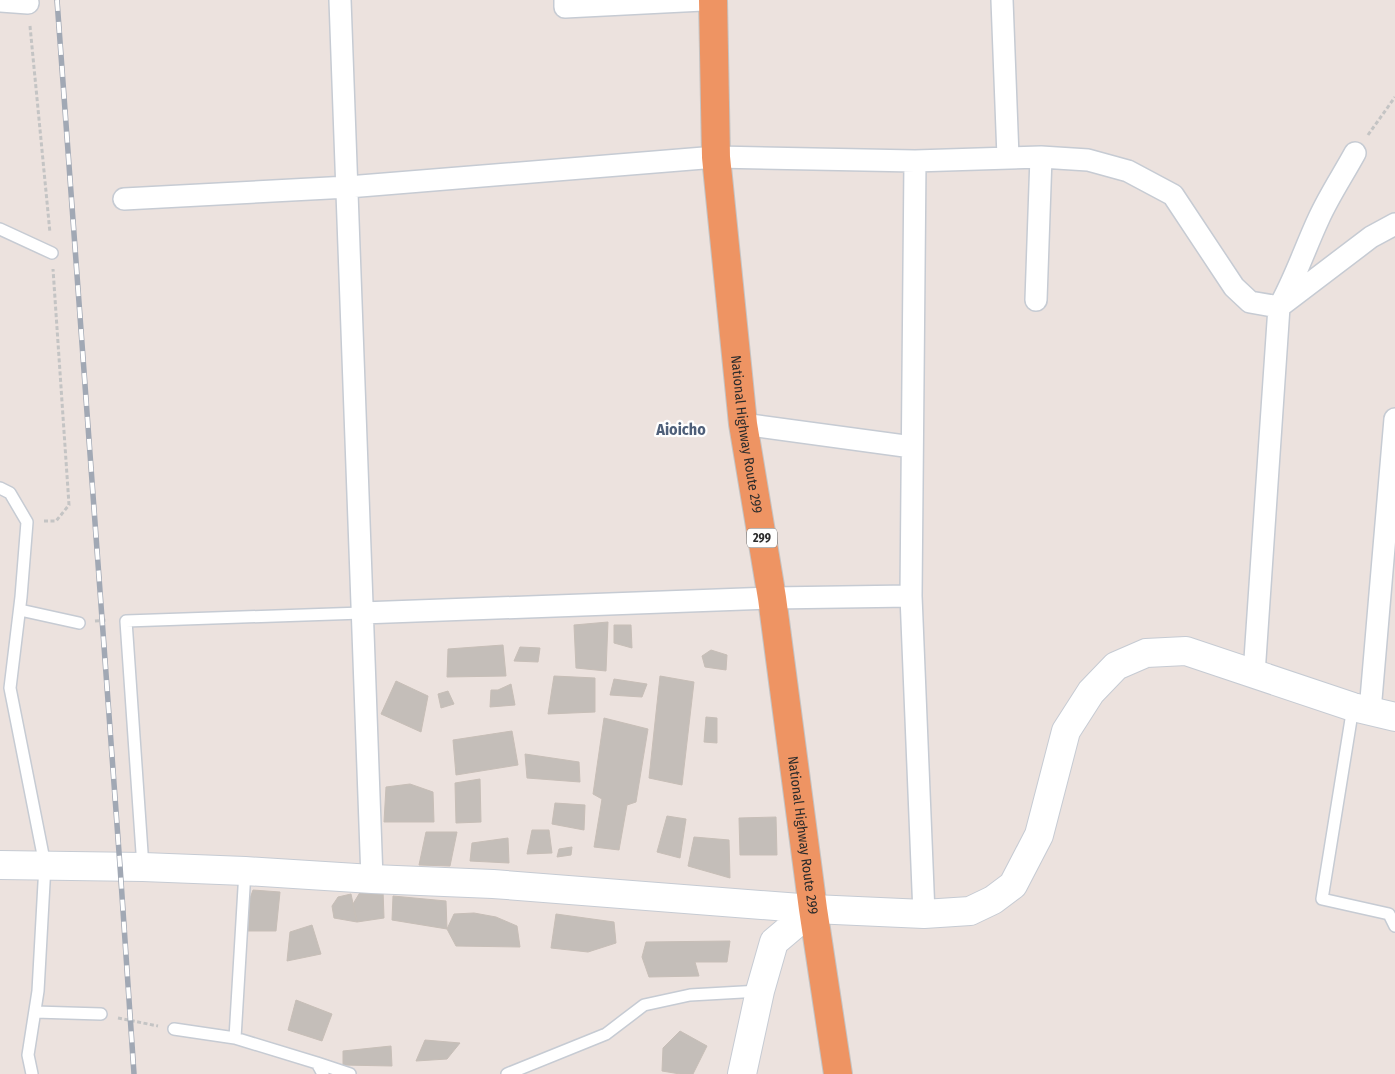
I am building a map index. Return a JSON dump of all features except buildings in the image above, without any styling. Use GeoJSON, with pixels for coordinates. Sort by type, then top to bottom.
{"type":"FeatureCollection","features":[{"type":"Feature","properties":{"kind":"highway","name":"National Highway Route 299"},"geometry":{"type":"LineString","coordinates":[[713,0],[716,157],[743,424],[772,598],[813,909],[838,1074]]}},
{"type":"Feature","properties":{"kind":"street"},"geometry":{"type":"LineString","coordinates":[[340,0],[372,879]]}},
{"type":"Feature","properties":{"kind":"street"},"geometry":{"type":"LineString","coordinates":[[565,0],[566,7],[703,0]]}},
{"type":"Feature","properties":{"kind":"street"},"geometry":{"type":"LineString","coordinates":[[1002,0],[1008,158]]}},
{"type":"Feature","properties":{"kind":"street"},"geometry":{"type":"LineString","coordinates":[[0,1],[28,3]]}},
{"type":"Feature","properties":{"kind":"street"},"geometry":{"type":"LineString","coordinates":[[1254,674],[1279,307],[1292,285],[1320,216],[1355,153]]}},
{"type":"Feature","properties":{"kind":"street"},"geometry":{"type":"LineString","coordinates":[[124,199],[348,187],[716,157],[915,161],[1041,157],[1088,160],[1128,171],[1172,195],[1234,287],[1250,302],[1279,307],[1370,237],[1395,224]]}},
{"type":"Feature","properties":{"kind":"street"},"geometry":{"type":"LineString","coordinates":[[1036,300],[1041,157]]}},
{"type":"Feature","properties":{"kind":"street"},"geometry":{"type":"LineString","coordinates":[[915,161],[911,596],[924,914]]}},
{"type":"Feature","properties":{"kind":"street"},"geometry":{"type":"LineString","coordinates":[[0,865],[143,866],[493,884],[813,909],[924,914],[970,911],[993,900],[1013,885],[1039,835],[1066,731],[1090,692],[1116,666],[1146,653],[1186,652],[1373,712],[1395,419]]}},
{"type":"Feature","properties":{"kind":"street"},"geometry":{"type":"LineString","coordinates":[[743,424],[912,447]]}},
{"type":"Feature","properties":{"kind":"street"},"geometry":{"type":"LineString","coordinates":[[362,612],[772,598],[911,596]]}},
{"type":"Feature","properties":{"kind":"street"},"geometry":{"type":"LineString","coordinates":[[742,1074],[760,991],[774,942],[813,909]]}},
{"type":"Feature","properties":{"kind":"lane"},"geometry":{"type":"LineString","coordinates":[[0,229],[52,253]]}},
{"type":"Feature","properties":{"kind":"lane"},"geometry":{"type":"LineString","coordinates":[[0,488],[10,493],[27,522],[20,610],[10,688],[45,865],[38,990],[28,1055],[32,1074]]}},
{"type":"Feature","properties":{"kind":"lane"},"geometry":{"type":"LineString","coordinates":[[20,610],[79,623]]}},
{"type":"Feature","properties":{"kind":"lane"},"geometry":{"type":"LineString","coordinates":[[143,866],[126,620],[362,612]]}},
{"type":"Feature","properties":{"kind":"lane"},"geometry":{"type":"LineString","coordinates":[[1373,712],[1322,899],[1389,914],[1395,926]]}},
{"type":"Feature","properties":{"kind":"lane"},"geometry":{"type":"LineString","coordinates":[[234,1038],[245,871]]}},
{"type":"Feature","properties":{"kind":"lane"},"geometry":{"type":"LineString","coordinates":[[507,1074],[606,1034],[644,1005],[690,995],[760,991]]}},
{"type":"Feature","properties":{"kind":"lane"},"geometry":{"type":"LineString","coordinates":[[35,1012],[101,1014]]}},
{"type":"Feature","properties":{"kind":"lane"},"geometry":{"type":"LineString","coordinates":[[174,1029],[234,1038],[350,1074]]}},
{"type":"Feature","properties":{"kind":"lane"},"geometry":{"type":"LineString","coordinates":[[317,1063],[323,1074]]}},
{"type":"Feature","properties":{"kind":"path"},"geometry":{"type":"LineString","coordinates":[[27,522],[56,521],[69,505],[52,253],[28,3]]}},
{"type":"Feature","properties":{"kind":"path"},"geometry":{"type":"LineString","coordinates":[[1355,153],[1395,97]]}},
{"type":"Feature","properties":{"kind":"path"},"geometry":{"type":"LineString","coordinates":[[79,623],[102,620],[126,620]]}},
{"type":"Feature","properties":{"kind":"path"},"geometry":{"type":"LineString","coordinates":[[101,1014],[174,1029]]}},
{"type":"Feature","properties":{"kind":"railway"},"geometry":{"type":"LineString","coordinates":[[57,0],[134,1074]]}},
{"type":"Feature","properties":{"kind":"district","name":"Aioicho"},"geometry":{"type":"Point","coordinates":[681,429]}}]}
